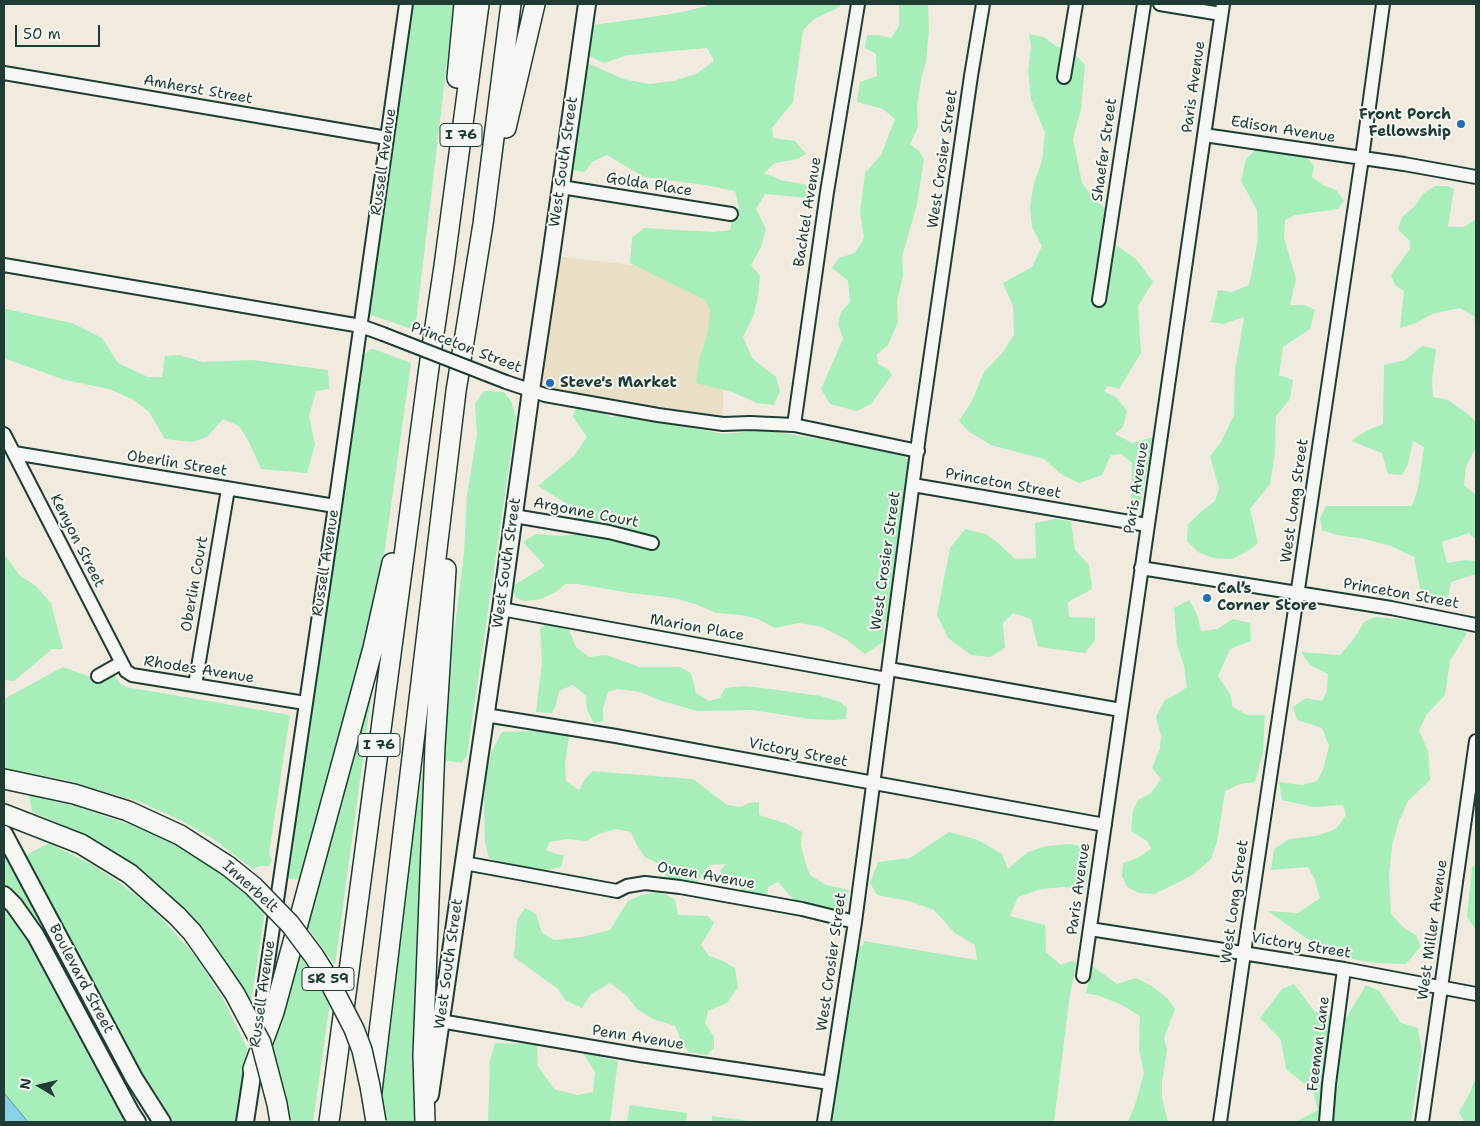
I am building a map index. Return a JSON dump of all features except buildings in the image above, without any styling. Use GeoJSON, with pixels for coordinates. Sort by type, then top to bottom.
{"type":"FeatureCollection","features":[{"type":"Feature","properties":{"kind":"highway"},"geometry":{"type":"LineString","coordinates":[[444,266],[464,4]]}},
{"type":"Feature","properties":{"kind":"highway","name":"I 76"},"geometry":{"type":"LineString","coordinates":[[329,1122],[479,4]]}},
{"type":"Feature","properties":{"kind":"highway","name":"I 76"},"geometry":{"type":"LineString","coordinates":[[368,1122],[456,391],[483,224],[512,4]]}},
{"type":"Feature","properties":{"kind":"highway"},"geometry":{"type":"LineString","coordinates":[[483,224],[536,4]]}},
{"type":"Feature","properties":{"kind":"highway"},"geometry":{"type":"LineString","coordinates":[[253,1069],[274,1012],[372,648],[390,569],[429,367]]}},
{"type":"Feature","properties":{"kind":"highway"},"geometry":{"type":"LineString","coordinates":[[426,1122],[423,1055],[435,746],[456,391]]}},
{"type":"Feature","properties":{"kind":"highway","name":"Innerbelt"},"geometry":{"type":"LineString","coordinates":[[4,779],[74,794],[128,811],[180,834],[228,866],[253,886],[290,924],[326,974],[354,1029],[359,1043],[370,1086],[376,1122]]}},
{"type":"Feature","properties":{"kind":"highway"},"geometry":{"type":"LineString","coordinates":[[4,814],[64,836],[106,858],[146,887],[192,932],[235,994],[261,1043],[278,1104],[280,1122]]}},
{"type":"Feature","properties":{"kind":"main road","name":"West South Street"},"geometry":{"type":"LineString","coordinates":[[426,1122],[587,4]]}},
{"type":"Feature","properties":{"kind":"main road","name":"Boulevard Street"},"geometry":{"type":"LineString","coordinates":[[4,834],[134,1078],[162,1122]]}},
{"type":"Feature","properties":{"kind":"main road","name":"Boulevard Street"},"geometry":{"type":"LineString","coordinates":[[4,895],[14,905],[36,936],[130,1113],[137,1122]]}},
{"type":"Feature","properties":{"kind":"main road","name":"Russell Avenue"},"geometry":{"type":"LineString","coordinates":[[245,1122],[253,1069]]}},
{"type":"Feature","properties":{"kind":"street","name":"Russell Avenue"},"geometry":{"type":"LineString","coordinates":[[253,1069],[406,4]]}},
{"type":"Feature","properties":{"kind":"street","name":"Bachtel Avenue"},"geometry":{"type":"LineString","coordinates":[[794,425],[827,192],[858,4]]}},
{"type":"Feature","properties":{"kind":"street","name":"West Crosier Street"},"geometry":{"type":"LineString","coordinates":[[824,1122],[854,922],[971,76],[983,4]]}},
{"type":"Feature","properties":{"kind":"street"},"geometry":{"type":"LineString","coordinates":[[1064,77],[1076,4]]}},
{"type":"Feature","properties":{"kind":"street","name":"Shaefer Street"},"geometry":{"type":"LineString","coordinates":[[1099,300],[1144,4]]}},
{"type":"Feature","properties":{"kind":"street"},"geometry":{"type":"LineString","coordinates":[[1160,4],[1222,9]]}},
{"type":"Feature","properties":{"kind":"street","name":"West Long Street"},"geometry":{"type":"LineString","coordinates":[[1220,1122],[1383,4]]}},
{"type":"Feature","properties":{"kind":"street","name":"Paris Avenue"},"geometry":{"type":"LineString","coordinates":[[1083,976],[1222,9]]}},
{"type":"Feature","properties":{"kind":"street","name":"Amherst Street"},"geometry":{"type":"LineString","coordinates":[[4,73],[387,138]]}},
{"type":"Feature","properties":{"kind":"street","name":"Edison Avenue"},"geometry":{"type":"LineString","coordinates":[[1204,135],[1362,158],[1476,178]]}},
{"type":"Feature","properties":{"kind":"street","name":"Golda Place"},"geometry":{"type":"LineString","coordinates":[[561,187],[731,214]]}},
{"type":"Feature","properties":{"kind":"street","name":"Princeton Street"},"geometry":{"type":"LineString","coordinates":[[4,265],[361,326],[506,382],[559,398],[723,424],[794,425],[918,451]]}},
{"type":"Feature","properties":{"kind":"street","name":"Kenyon Street"},"geometry":{"type":"LineString","coordinates":[[4,434],[121,663]]}},
{"type":"Feature","properties":{"kind":"street","name":"Oberlin Street"},"geometry":{"type":"LineString","coordinates":[[14,453],[335,506]]}},
{"type":"Feature","properties":{"kind":"street","name":"Princeton Street"},"geometry":{"type":"LineString","coordinates":[[913,485],[1147,525]]}},
{"type":"Feature","properties":{"kind":"street","name":"Oberlin Court"},"geometry":{"type":"LineString","coordinates":[[195,685],[228,489]]}},
{"type":"Feature","properties":{"kind":"street","name":"Argonne Court"},"geometry":{"type":"LineString","coordinates":[[514,516],[609,532],[652,543]]}},
{"type":"Feature","properties":{"kind":"street","name":"Princeton Street"},"geometry":{"type":"LineString","coordinates":[[1141,568],[1298,592],[1476,625]]}},
{"type":"Feature","properties":{"kind":"street","name":"Marion Place"},"geometry":{"type":"LineString","coordinates":[[501,609],[888,674],[1121,710]]}},
{"type":"Feature","properties":{"kind":"street","name":"Rhodes Avenue"},"geometry":{"type":"LineString","coordinates":[[98,676],[121,663],[126,671],[132,675],[305,703]]}},
{"type":"Feature","properties":{"kind":"street","name":"Victory Street"},"geometry":{"type":"LineString","coordinates":[[485,715],[616,736],[1105,825]]}},
{"type":"Feature","properties":{"kind":"street","name":"West Miller Avenue"},"geometry":{"type":"LineString","coordinates":[[1422,1122],[1476,741]]}},
{"type":"Feature","properties":{"kind":"street","name":"Owen Avenue"},"geometry":{"type":"LineString","coordinates":[[464,863],[617,891],[627,886],[645,883],[680,887],[802,909],[854,922]]}},
{"type":"Feature","properties":{"kind":"street","name":"Victory Street"},"geometry":{"type":"LineString","coordinates":[[1090,929],[1344,969],[1476,994]]}},
{"type":"Feature","properties":{"kind":"street","name":"Feeman Lane"},"geometry":{"type":"LineString","coordinates":[[1326,1122],[1344,969]]}},
{"type":"Feature","properties":{"kind":"street","name":"Penn Avenue"},"geometry":{"type":"LineString","coordinates":[[440,1021],[640,1055],[830,1083]]}},
{"type":"Feature","properties":{"kind":"shaded area"},"geometry":{"type":"Polygon","coordinates":[[[555,256],[724,276],[723,420],[535,388],[555,256]]]}},
{"type":"Feature","properties":{"kind":"green space"},"geometry":{"type":"Polygon","coordinates":[[[413,4],[454,4],[415,330],[368,314],[413,4]]]}},
{"type":"Feature","properties":{"kind":"green space"},"geometry":{"type":"Polygon","coordinates":[[[706,4],[840,4],[840,7],[814,19],[803,30],[793,102],[772,128],[773,138],[795,141],[806,154],[797,159],[775,163],[764,173],[781,180],[813,186],[808,198],[765,194],[756,209],[766,229],[761,247],[751,265],[760,276],[758,297],[754,314],[743,337],[752,358],[776,377],[780,391],[774,405],[757,403],[732,392],[696,383],[699,361],[708,332],[710,310],[705,300],[630,263],[632,238],[644,228],[714,232],[730,230],[732,221],[739,208],[735,191],[644,177],[607,155],[592,162],[585,172],[571,170],[585,62],[623,79],[649,84],[674,81],[696,74],[714,61],[707,48],[628,55],[604,63],[587,55],[593,25],[683,12],[706,6],[706,4]]]}},
{"type":"Feature","properties":{"kind":"green space"},"geometry":{"type":"Polygon","coordinates":[[[899,4],[928,4],[929,29],[926,62],[921,79],[917,107],[918,127],[910,144],[919,151],[924,159],[917,204],[902,257],[903,276],[897,301],[898,322],[888,345],[877,354],[878,364],[888,369],[892,375],[871,404],[857,411],[830,404],[821,389],[843,339],[838,324],[841,312],[850,302],[848,281],[832,268],[839,258],[855,253],[864,238],[860,212],[865,173],[881,155],[895,119],[883,109],[857,102],[860,82],[877,76],[876,54],[865,48],[867,35],[891,38],[899,26],[899,4]]]}},
{"type":"Feature","properties":{"kind":"green space"},"geometry":{"type":"Polygon","coordinates":[[[1029,34],[1044,37],[1056,46],[1075,54],[1085,65],[1081,109],[1073,139],[1082,183],[1095,200],[1107,210],[1116,245],[1136,259],[1153,282],[1138,306],[1141,353],[1119,389],[1108,386],[1104,391],[1117,398],[1127,411],[1123,427],[1115,434],[1132,443],[1153,437],[1139,512],[1131,505],[1132,463],[1121,454],[1111,455],[1102,475],[1079,483],[1061,474],[1044,459],[991,445],[968,431],[959,421],[971,403],[984,372],[1003,352],[1014,335],[1013,306],[1003,283],[1032,267],[1042,246],[1032,227],[1030,207],[1034,183],[1042,161],[1045,133],[1031,99],[1028,71],[1031,46],[1029,34]]]}},
{"type":"Feature","properties":{"kind":"green space"},"geometry":{"type":"Polygon","coordinates":[[[1256,149],[1305,155],[1314,166],[1312,177],[1323,185],[1336,190],[1344,201],[1338,209],[1295,215],[1285,220],[1284,238],[1296,279],[1290,305],[1305,305],[1315,310],[1310,329],[1283,347],[1279,375],[1293,380],[1290,399],[1276,416],[1275,453],[1270,484],[1250,509],[1258,543],[1248,551],[1232,559],[1213,558],[1198,552],[1187,541],[1188,524],[1215,501],[1219,488],[1210,456],[1221,442],[1234,415],[1235,371],[1244,317],[1223,324],[1211,322],[1218,290],[1232,292],[1249,285],[1258,240],[1257,210],[1241,181],[1246,159],[1256,149]]]}},
{"type":"Feature","properties":{"kind":"green space"},"geometry":{"type":"Polygon","coordinates":[[[1435,186],[1448,186],[1454,189],[1448,227],[1464,227],[1476,219],[1476,334],[1474,316],[1459,308],[1432,314],[1416,323],[1400,328],[1404,291],[1395,285],[1391,275],[1410,249],[1410,241],[1398,229],[1402,217],[1415,206],[1423,194],[1435,186]]]}},
{"type":"Feature","properties":{"kind":"green space"},"geometry":{"type":"Polygon","coordinates":[[[4,310],[72,323],[102,338],[118,363],[148,377],[162,377],[165,356],[179,355],[203,362],[253,360],[328,370],[329,389],[316,391],[309,416],[315,444],[307,473],[261,469],[249,442],[239,426],[223,419],[207,437],[192,442],[165,439],[149,412],[134,400],[109,389],[65,380],[6,359],[4,354],[4,310]]]}},
{"type":"Feature","properties":{"kind":"green space"},"geometry":{"type":"Polygon","coordinates":[[[1422,346],[1436,349],[1432,380],[1433,397],[1448,400],[1476,422],[1476,447],[1466,467],[1464,485],[1476,495],[1476,540],[1469,533],[1442,542],[1447,563],[1466,560],[1476,561],[1476,574],[1451,582],[1446,608],[1421,594],[1414,557],[1391,546],[1322,530],[1320,518],[1326,506],[1412,506],[1418,488],[1424,447],[1413,441],[1408,464],[1402,475],[1388,474],[1382,453],[1351,441],[1366,431],[1383,424],[1384,365],[1405,360],[1422,346]]]}},
{"type":"Feature","properties":{"kind":"green space"},"geometry":{"type":"Polygon","coordinates":[[[370,349],[411,363],[379,581],[356,675],[300,880],[287,878],[360,369],[364,355],[370,349]]]}},
{"type":"Feature","properties":{"kind":"green space"},"geometry":{"type":"Polygon","coordinates":[[[484,391],[504,392],[511,401],[516,418],[467,756],[461,763],[442,760],[442,711],[456,618],[464,553],[467,496],[477,434],[475,404],[484,391]]]}},
{"type":"Feature","properties":{"kind":"green space"},"geometry":{"type":"Polygon","coordinates":[[[576,407],[596,409],[611,417],[635,414],[723,434],[766,430],[901,453],[911,464],[890,621],[884,622],[883,642],[865,654],[847,640],[822,627],[799,623],[775,628],[758,619],[742,615],[716,613],[674,598],[578,584],[565,584],[556,592],[541,599],[524,601],[515,597],[513,586],[545,566],[523,542],[536,534],[561,536],[581,534],[576,518],[564,502],[538,486],[574,456],[587,437],[573,417],[576,407]]]}},
{"type":"Feature","properties":{"kind":"green space"},"geometry":{"type":"Polygon","coordinates":[[[1055,519],[1071,521],[1075,550],[1089,565],[1092,589],[1068,602],[1069,617],[1095,618],[1095,640],[1085,653],[1038,647],[1031,619],[1013,613],[1003,623],[1005,648],[990,657],[971,655],[948,638],[937,615],[950,548],[965,529],[986,534],[1015,559],[1036,558],[1035,523],[1055,519]]]}},
{"type":"Feature","properties":{"kind":"green space"},"geometry":{"type":"Polygon","coordinates":[[[4,554],[20,576],[36,586],[51,603],[63,649],[52,649],[14,681],[4,680],[4,554]]]}},
{"type":"Feature","properties":{"kind":"green space"},"geometry":{"type":"Polygon","coordinates":[[[1189,600],[1197,614],[1201,631],[1217,629],[1233,619],[1250,623],[1251,641],[1230,649],[1218,676],[1231,696],[1232,706],[1247,715],[1265,715],[1263,753],[1255,782],[1240,784],[1225,791],[1217,842],[1211,859],[1194,874],[1154,894],[1139,893],[1127,887],[1122,876],[1123,863],[1138,858],[1151,849],[1147,841],[1131,831],[1133,811],[1138,800],[1151,793],[1161,779],[1152,768],[1160,748],[1161,736],[1156,717],[1165,700],[1187,687],[1184,666],[1177,644],[1174,608],[1189,600]]]}},
{"type":"Feature","properties":{"kind":"green space"},"geometry":{"type":"Polygon","coordinates":[[[1375,617],[1423,621],[1455,628],[1467,633],[1450,661],[1445,695],[1427,714],[1419,730],[1428,751],[1430,780],[1408,801],[1399,821],[1392,845],[1389,876],[1391,914],[1404,928],[1416,935],[1421,946],[1406,964],[1377,963],[1351,959],[1306,938],[1268,911],[1298,913],[1320,898],[1315,880],[1308,867],[1271,870],[1274,849],[1289,839],[1316,836],[1336,829],[1346,815],[1343,805],[1313,807],[1282,800],[1279,782],[1302,785],[1317,781],[1323,770],[1329,746],[1322,728],[1297,720],[1293,707],[1306,698],[1322,701],[1327,691],[1328,674],[1310,665],[1301,652],[1340,655],[1355,637],[1364,622],[1375,617]]]}},
{"type":"Feature","properties":{"kind":"green space"},"geometry":{"type":"Polygon","coordinates":[[[545,624],[557,625],[569,630],[576,647],[589,657],[606,655],[640,667],[680,667],[691,673],[696,693],[709,701],[720,698],[725,688],[744,686],[770,689],[821,696],[840,702],[847,708],[846,719],[810,719],[752,710],[697,711],[659,700],[640,692],[618,689],[608,692],[603,708],[603,721],[594,723],[587,710],[586,696],[573,685],[559,691],[552,713],[536,712],[542,662],[540,629],[545,624]]]}},
{"type":"Feature","properties":{"kind":"green space"},"geometry":{"type":"Polygon","coordinates":[[[107,666],[120,683],[126,687],[290,715],[269,854],[272,860],[269,866],[260,866],[253,869],[212,838],[180,820],[140,802],[65,780],[4,768],[4,699],[63,667],[90,677],[107,666]]]}},
{"type":"Feature","properties":{"kind":"green space"},"geometry":{"type":"Polygon","coordinates":[[[368,683],[373,684],[335,965],[303,921],[368,683]]]}},
{"type":"Feature","properties":{"kind":"green space"},"geometry":{"type":"Polygon","coordinates":[[[433,701],[414,1122],[386,1122],[380,1080],[433,701]]]}},
{"type":"Feature","properties":{"kind":"green space"},"geometry":{"type":"Polygon","coordinates":[[[538,731],[569,736],[565,764],[566,781],[579,790],[585,779],[593,771],[693,779],[727,805],[741,807],[748,803],[759,802],[759,815],[787,824],[802,832],[801,845],[810,875],[826,885],[849,890],[844,914],[803,905],[794,900],[778,882],[768,887],[766,896],[759,899],[743,893],[736,882],[720,871],[726,864],[710,865],[695,885],[675,882],[666,876],[665,867],[645,857],[636,844],[631,832],[615,829],[586,841],[567,839],[550,842],[546,850],[564,855],[561,867],[548,870],[505,865],[489,858],[485,843],[484,800],[491,752],[502,732],[538,731]]]}},
{"type":"Feature","properties":{"kind":"green space"},"geometry":{"type":"Polygon","coordinates":[[[29,795],[78,807],[146,830],[181,847],[217,869],[265,911],[251,1003],[235,975],[219,953],[196,923],[174,901],[133,866],[99,843],[32,812],[29,795]]]}},
{"type":"Feature","properties":{"kind":"green space"},"geometry":{"type":"Polygon","coordinates":[[[949,832],[978,840],[1002,854],[1008,869],[1028,852],[1046,846],[1070,844],[1084,847],[1090,858],[1085,890],[1064,887],[1041,889],[1018,897],[1010,916],[1045,925],[1046,952],[1061,965],[1074,960],[1076,966],[1070,994],[1054,1122],[829,1122],[856,946],[863,946],[864,941],[977,960],[975,945],[955,933],[934,910],[909,901],[877,895],[870,883],[878,862],[910,858],[949,832]]]}},
{"type":"Feature","properties":{"kind":"green space"},"geometry":{"type":"Polygon","coordinates":[[[49,843],[91,864],[120,883],[153,909],[196,957],[205,970],[224,1001],[247,1048],[237,1122],[171,1122],[162,1113],[26,863],[28,854],[49,843]]]}},
{"type":"Feature","properties":{"kind":"green space"},"geometry":{"type":"Polygon","coordinates":[[[4,848],[47,934],[43,936],[4,887],[4,848]]]}},
{"type":"Feature","properties":{"kind":"green space"},"geometry":{"type":"Polygon","coordinates":[[[1476,866],[1476,930],[1467,917],[1472,867],[1476,866]]]}},
{"type":"Feature","properties":{"kind":"green space"},"geometry":{"type":"Polygon","coordinates":[[[656,892],[667,895],[675,900],[678,915],[708,916],[714,923],[701,945],[709,956],[735,968],[738,987],[727,1003],[708,1011],[705,1023],[714,1037],[714,1048],[707,1055],[689,1052],[683,1045],[675,1026],[653,1019],[637,1009],[626,995],[610,983],[591,994],[582,1008],[565,1000],[558,989],[514,957],[517,920],[525,908],[536,914],[542,933],[554,940],[582,937],[610,930],[628,901],[641,895],[656,892]]]}},
{"type":"Feature","properties":{"kind":"green space"},"geometry":{"type":"Polygon","coordinates":[[[4,906],[28,940],[126,1122],[28,1122],[4,1093],[4,906]]]}},
{"type":"Feature","properties":{"kind":"green space"},"geometry":{"type":"Polygon","coordinates":[[[296,948],[330,1002],[313,1122],[289,1122],[269,1043],[296,948]]]}},
{"type":"Feature","properties":{"kind":"green space"},"geometry":{"type":"Polygon","coordinates":[[[1092,966],[1117,984],[1136,978],[1152,986],[1168,999],[1175,1009],[1164,1038],[1167,1050],[1162,1082],[1162,1098],[1168,1122],[1128,1122],[1144,1073],[1139,1049],[1140,1016],[1120,1004],[1086,993],[1092,966]]]}},
{"type":"Feature","properties":{"kind":"green space"},"geometry":{"type":"Polygon","coordinates":[[[1294,984],[1315,1012],[1346,1018],[1366,985],[1379,991],[1401,1023],[1418,1028],[1422,1051],[1411,1122],[1296,1122],[1318,1110],[1313,1091],[1286,1069],[1281,1040],[1260,1018],[1282,989],[1294,984]]]}},
{"type":"Feature","properties":{"kind":"green space"},"geometry":{"type":"Polygon","coordinates":[[[495,1043],[537,1044],[538,1066],[554,1089],[577,1095],[593,1092],[595,1072],[583,1053],[618,1061],[610,1122],[488,1122],[490,1060],[495,1043]]]}},
{"type":"Feature","properties":{"kind":"green space"},"geometry":{"type":"Polygon","coordinates":[[[1476,1077],[1476,1122],[1464,1122],[1459,1112],[1469,1095],[1476,1077]]]}},
{"type":"Feature","properties":{"kind":"green space"},"geometry":{"type":"Polygon","coordinates":[[[630,1105],[687,1113],[686,1122],[627,1122],[630,1105]]]}},
{"type":"Feature","properties":{"kind":"green space"},"geometry":{"type":"Polygon","coordinates":[[[712,1116],[757,1122],[712,1122],[712,1116]]]}},
{"type":"Feature","properties":{"kind":"water"},"geometry":{"type":"Polygon","coordinates":[[[4,1093],[28,1122],[4,1122],[4,1093]]]}},
{"type":"Feature","properties":{"kind":"place","name":"Front Porch Fellowship"},"geometry":{"type":"Point","coordinates":[1461,124]}},
{"type":"Feature","properties":{"kind":"place","name":"Steve's Market"},"geometry":{"type":"Point","coordinates":[550,383]}},
{"type":"Feature","properties":{"kind":"place","name":"Cal’s Corner Store"},"geometry":{"type":"Point","coordinates":[1207,598]}}]}
